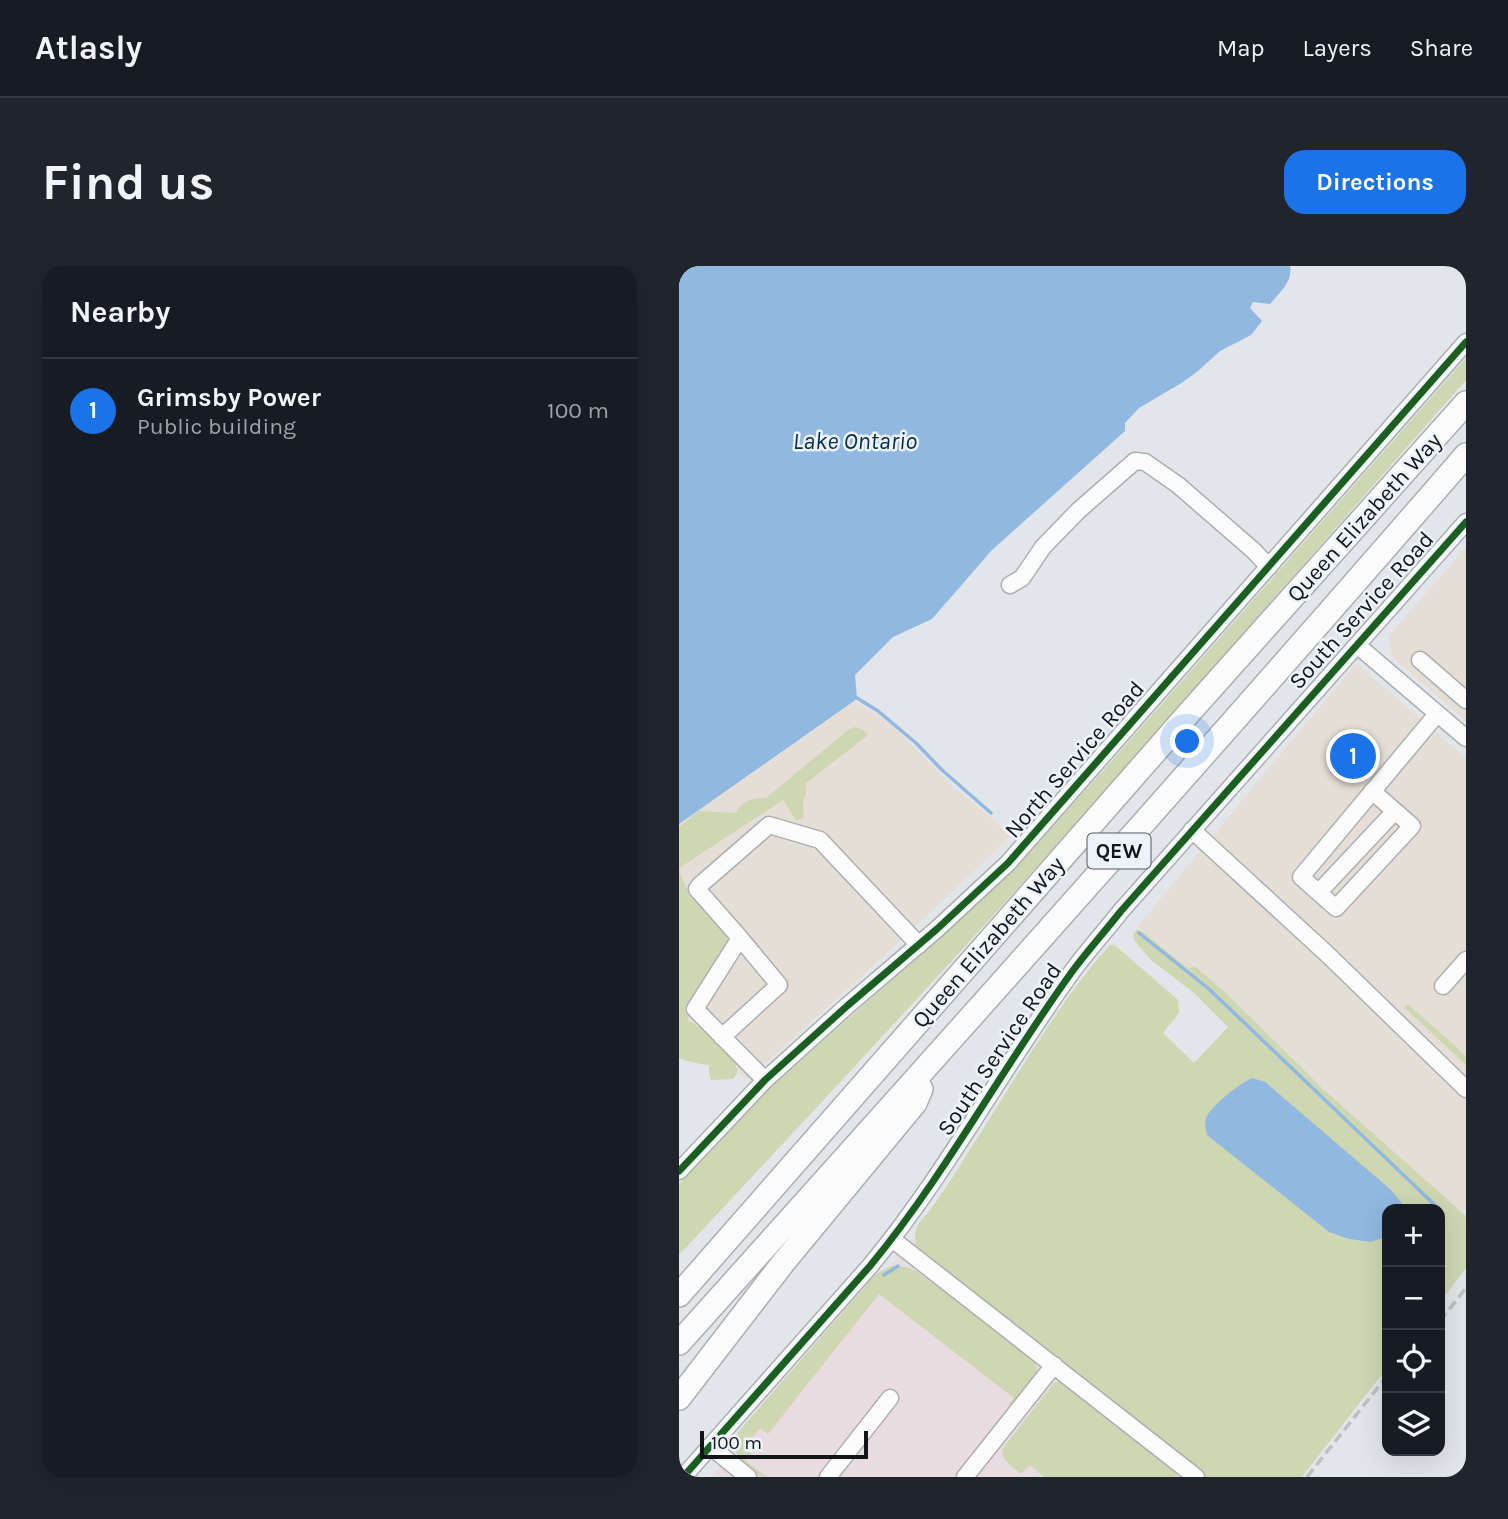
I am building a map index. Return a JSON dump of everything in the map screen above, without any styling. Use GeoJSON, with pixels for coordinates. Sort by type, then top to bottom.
{"type":"FeatureCollection","features":[{"type":"Feature","properties":{"kind":"highway","name":"Queen Elizabeth Way"},"geometry":{"type":"LineString","coordinates":[[679,1294],[1189,713],[1466,403]]}},
{"type":"Feature","properties":{"kind":"highway","name":"Queen Elizabeth Way"},"geometry":{"type":"LineString","coordinates":[[679,1343],[936,1058],[1466,455]]}},
{"type":"Feature","properties":{"kind":"highway"},"geometry":{"type":"LineString","coordinates":[[679,1398],[783,1263],[915,1103],[936,1058]]}},
{"type":"Feature","properties":{"kind":"highway"},"geometry":{"type":"LineString","coordinates":[[679,1273],[744,1200],[811,1143]]}},
{"type":"Feature","properties":{"kind":"street","name":"North Service Road"},"geometry":{"type":"LineString","coordinates":[[679,1171],[765,1080],[1008,863],[1466,342]]}},
{"type":"Feature","properties":{"kind":"street"},"geometry":{"type":"LineString","coordinates":[[1010,585],[1022,578],[1043,547],[1078,511],[1135,461],[1145,462],[1178,485],[1269,567]]}},
{"type":"Feature","properties":{"kind":"street","name":"South Service Road"},"geometry":{"type":"LineString","coordinates":[[683,1477],[892,1239],[944,1166],[1075,968],[1129,902],[1466,522]]}},
{"type":"Feature","properties":{"kind":"street"},"geometry":{"type":"LineString","coordinates":[[1357,645],[1466,738]]}},
{"type":"Feature","properties":{"kind":"street"},"geometry":{"type":"LineString","coordinates":[[1420,660],[1466,700]]}},
{"type":"Feature","properties":{"kind":"street"},"geometry":{"type":"LineString","coordinates":[[1372,791],[1412,826],[1336,908],[1301,877],[1372,791],[1437,714]]}},
{"type":"Feature","properties":{"kind":"street"},"geometry":{"type":"LineString","coordinates":[[1319,892],[1395,811]]}},
{"type":"Feature","properties":{"kind":"street"},"geometry":{"type":"LineString","coordinates":[[722,1037],[779,985],[697,888],[769,825],[820,840],[919,945]]}},
{"type":"Feature","properties":{"kind":"street"},"geometry":{"type":"LineString","coordinates":[[1192,830],[1327,954],[1466,1089]]}},
{"type":"Feature","properties":{"kind":"street"},"geometry":{"type":"LineString","coordinates":[[740,938],[695,1009],[765,1080]]}},
{"type":"Feature","properties":{"kind":"street"},"geometry":{"type":"LineString","coordinates":[[1443,986],[1466,960]]}},
{"type":"Feature","properties":{"kind":"street"},"geometry":{"type":"LineString","coordinates":[[892,1239],[1196,1477]]}},
{"type":"Feature","properties":{"kind":"street"},"geometry":{"type":"LineString","coordinates":[[965,1477],[1053,1366]]}},
{"type":"Feature","properties":{"kind":"street"},"geometry":{"type":"LineString","coordinates":[[828,1477],[890,1398]]}},
{"type":"Feature","properties":{"kind":"street"},"geometry":{"type":"LineString","coordinates":[[709,1446],[748,1477]]}},
{"type":"Feature","properties":{"kind":"shaded area"},"geometry":{"type":"Polygon","coordinates":[[[1466,547],[1466,721],[1392,657],[1389,636],[1466,547]]]}},
{"type":"Feature","properties":{"kind":"shaded area"},"geometry":{"type":"Polygon","coordinates":[[[1356,663],[1466,758],[1466,1208],[1448,1229],[1445,1204],[1422,1204],[1138,926],[1356,663]]]}},
{"type":"Feature","properties":{"kind":"shaded area"},"geometry":{"type":"Polygon","coordinates":[[[854,701],[886,719],[955,788],[1012,835],[747,1080],[679,1016],[679,824],[854,701]]]}},
{"type":"Feature","properties":{"kind":"shaded area"},"geometry":{"type":"Polygon","coordinates":[[[914,1238],[1218,1477],[711,1477],[914,1238]]]}},
{"type":"Feature","properties":{"kind":"green space"},"geometry":{"type":"Polygon","coordinates":[[[1466,358],[1466,380],[1016,890],[679,1255],[679,1184],[753,1102],[899,974],[1029,852],[1466,358]]]}},
{"type":"Feature","properties":{"kind":"green space"},"geometry":{"type":"Polygon","coordinates":[[[855,727],[868,735],[805,784],[803,819],[796,820],[783,800],[679,868],[679,827],[698,811],[736,813],[741,805],[748,801],[766,798],[855,727]]]}},
{"type":"Feature","properties":{"kind":"green space"},"geometry":{"type":"Polygon","coordinates":[[[679,870],[686,887],[700,906],[728,932],[729,942],[687,1013],[688,1021],[703,1029],[732,1056],[738,1072],[733,1079],[711,1080],[709,1065],[679,1058],[679,870]]]}},
{"type":"Feature","properties":{"kind":"green space"},"geometry":{"type":"Polygon","coordinates":[[[1137,929],[1143,932],[1187,968],[1196,967],[1323,1089],[1466,1216],[1466,1268],[1445,1295],[1445,1204],[1398,1204],[1207,1135],[1349,1239],[1370,1242],[1382,1238],[1382,1374],[1302,1477],[1203,1477],[919,1252],[917,1246],[915,1233],[918,1225],[947,1185],[1055,1016],[1110,945],[1118,948],[1178,1000],[1179,1013],[1163,1033],[1194,1063],[1228,1027],[1194,993],[1151,960],[1134,940],[1133,935],[1137,929]]]}},
{"type":"Feature","properties":{"kind":"green space"},"geometry":{"type":"Polygon","coordinates":[[[1408,1004],[1466,1056],[1466,1065],[1404,1007],[1408,1004]]]}},
{"type":"Feature","properties":{"kind":"green space"},"geometry":{"type":"Polygon","coordinates":[[[891,1266],[914,1270],[1035,1361],[1036,1374],[1030,1386],[1010,1407],[1009,1404],[1014,1398],[879,1294],[768,1434],[760,1428],[744,1447],[752,1454],[746,1461],[767,1477],[750,1470],[736,1453],[738,1432],[876,1274],[891,1266]]]}},
{"type":"Feature","properties":{"kind":"green space"},"geometry":{"type":"Polygon","coordinates":[[[1060,1381],[1178,1477],[1044,1477],[1030,1465],[1021,1474],[1014,1469],[1003,1456],[1003,1448],[1054,1383],[1060,1381]]]}},
{"type":"Feature","properties":{"kind":"water","name":"Lake Ontario"},"geometry":{"type":"Polygon","coordinates":[[[679,266],[1290,266],[1290,277],[1270,304],[1253,302],[1250,308],[1262,321],[1251,335],[1220,351],[1183,382],[1139,408],[1125,423],[1125,431],[992,550],[932,619],[893,637],[855,675],[857,698],[854,701],[679,824],[679,266]]]}},
{"type":"Feature","properties":{"kind":"water"},"geometry":{"type":"Polygon","coordinates":[[[1252,1078],[1265,1082],[1390,1189],[1402,1204],[1382,1204],[1382,1238],[1370,1242],[1329,1232],[1207,1135],[1205,1122],[1209,1113],[1240,1085],[1252,1078]]]}},
{"type":"Feature","properties":{"kind":"waterway"},"geometry":{"type":"LineString","coordinates":[[857,698],[878,711],[916,743],[991,813]]}},
{"type":"Feature","properties":{"kind":"waterway"},"geometry":{"type":"LineString","coordinates":[[1139,933],[1209,989],[1434,1204]]}},
{"type":"Feature","properties":{"kind":"waterway"},"geometry":{"type":"LineString","coordinates":[[884,1275],[898,1266]]}},
{"type":"Feature","properties":{"kind":"railway"},"geometry":{"type":"LineString","coordinates":[[1445,1315],[1466,1288]]}},
{"type":"Feature","properties":{"kind":"railway"},"geometry":{"type":"LineString","coordinates":[[1307,1477],[1382,1382]]}},
{"type":"Feature","properties":{"kind":"cycle path"},"geometry":{"type":"LineString","coordinates":[[679,1171],[765,1080],[1008,863],[1466,342]]}},
{"type":"Feature","properties":{"kind":"cycle path"},"geometry":{"type":"LineString","coordinates":[[683,1477],[898,1231],[950,1157],[1048,1006],[1121,911],[1466,522]]}},
{"type":"Feature","properties":{"kind":"place","name":"Grimsby Power"},"geometry":{"type":"Point","coordinates":[1353,756]}}]}
